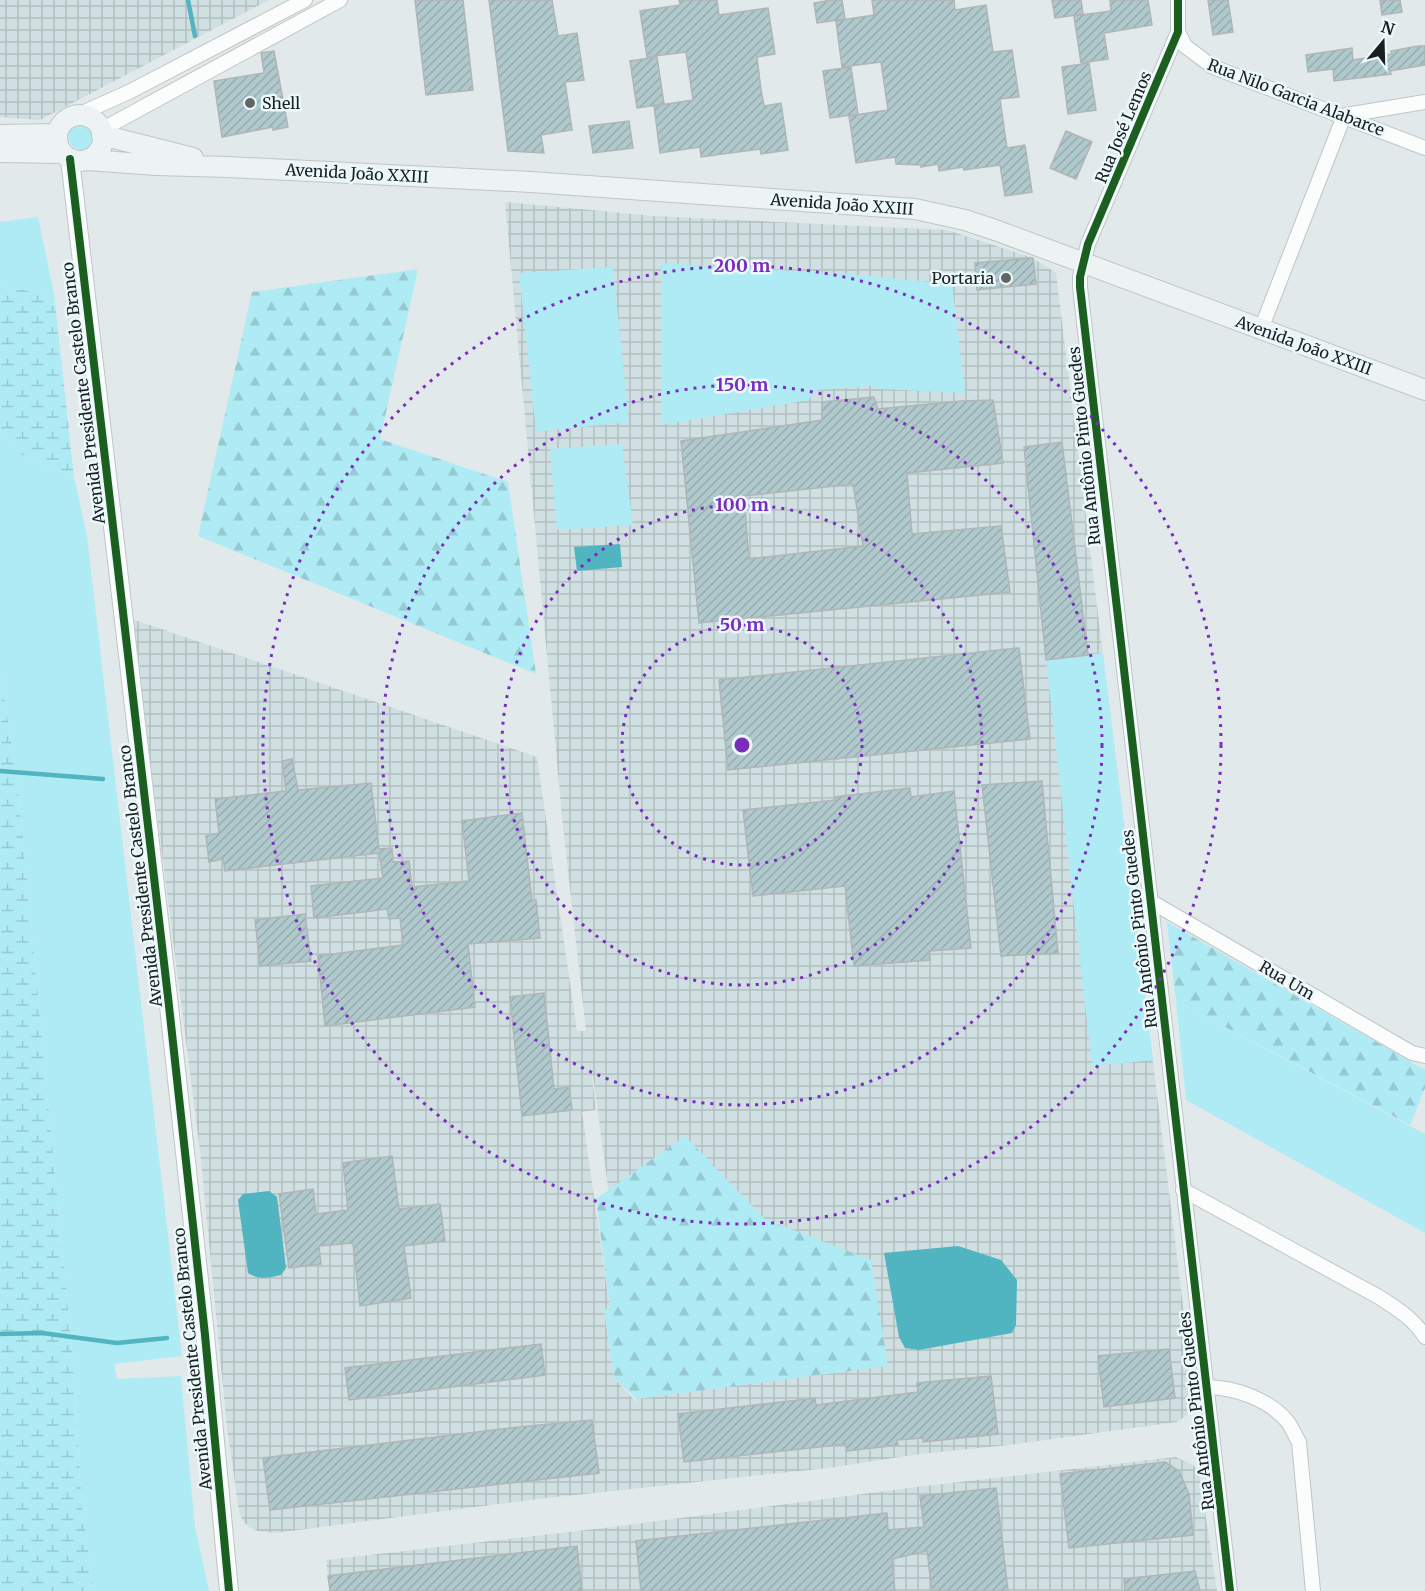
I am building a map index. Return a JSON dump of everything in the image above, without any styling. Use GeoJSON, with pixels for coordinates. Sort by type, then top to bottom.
{"type":"FeatureCollection","features":[{"type":"Feature","properties":{"kind":"main road"},"geometry":{"type":"LineString","coordinates":[[81,116],[97,123],[101,132],[102,142],[98,153],[69,151],[61,125],[73,117],[81,116]]}},
{"type":"Feature","properties":{"kind":"main road","name":"Avenida João XXIII"},"geometry":{"type":"LineString","coordinates":[[101,132],[228,167]]}},
{"type":"Feature","properties":{"kind":"main road","name":"Avenida João XXIII"},"geometry":{"type":"LineString","coordinates":[[0,135],[69,151],[156,165],[531,182],[915,209],[965,220],[1425,390]]}},
{"type":"Feature","properties":{"kind":"main road","name":"Avenida João XXIII"},"geometry":{"type":"LineString","coordinates":[[0,152],[69,151]]}},
{"type":"Feature","properties":{"kind":"street"},"geometry":{"type":"LineString","coordinates":[[73,117],[129,92],[305,0]]}},
{"type":"Feature","properties":{"kind":"street"},"geometry":{"type":"LineString","coordinates":[[101,132],[340,0]]}},
{"type":"Feature","properties":{"kind":"street","name":"Rua José Lemos"},"geometry":{"type":"LineString","coordinates":[[1083,263],[1088,243],[1178,32],[1178,0]]}},
{"type":"Feature","properties":{"kind":"street","name":"Rua Nilo Garcia Alabarce"},"geometry":{"type":"LineString","coordinates":[[1178,32],[1185,46],[1213,67],[1425,148]]}},
{"type":"Feature","properties":{"kind":"street"},"geometry":{"type":"LineString","coordinates":[[1261,329],[1344,116],[1425,102]]}},
{"type":"Feature","properties":{"kind":"street","name":"Avenida Presidente Castelo Branco"},"geometry":{"type":"LineString","coordinates":[[69,151],[168,997],[205,1335],[229,1591]]}},
{"type":"Feature","properties":{"kind":"street","name":"Rua Antônio Pinto Guedes"},"geometry":{"type":"LineString","coordinates":[[1083,263],[1080,298],[1230,1591]]}},
{"type":"Feature","properties":{"kind":"street","name":"Rua Um"},"geometry":{"type":"LineString","coordinates":[[1150,901],[1412,1053],[1425,1056]]}},
{"type":"Feature","properties":{"kind":"street"},"geometry":{"type":"LineString","coordinates":[[1184,1190],[1378,1297],[1402,1312],[1425,1337]]}},
{"type":"Feature","properties":{"kind":"street"},"geometry":{"type":"LineString","coordinates":[[1208,1387],[1226,1388],[1263,1402],[1287,1422],[1299,1442],[1313,1591]]}},
{"type":"Feature","properties":{"kind":"shaded area"},"geometry":{"type":"Polygon","coordinates":[[[0,0],[269,0],[40,120],[0,117],[0,0]]]}},
{"type":"Feature","properties":{"kind":"shaded area"},"geometry":{"type":"Polygon","coordinates":[[[505,202],[654,216],[947,230],[1033,258],[1056,273],[1194,1395],[1191,1412],[1177,1422],[1009,1445],[920,1454],[828,1468],[538,1499],[275,1533],[258,1531],[249,1527],[242,1520],[239,1511],[227,1427],[200,1151],[132,619],[537,757],[577,1031],[586,1031],[562,817],[505,202]],[[593,1076],[596,1110],[582,1112],[610,1309],[604,1309],[614,1378],[637,1403],[593,1076]]]}},
{"type":"Feature","properties":{"kind":"shaded area"},"geometry":{"type":"Polygon","coordinates":[[[620,544],[622,567],[577,571],[574,547],[620,544]]]}},
{"type":"Feature","properties":{"kind":"shaded area"},"geometry":{"type":"Polygon","coordinates":[[[269,1191],[277,1197],[286,1268],[281,1275],[260,1278],[248,1273],[238,1200],[243,1194],[269,1191]]]}},
{"type":"Feature","properties":{"kind":"shaded area"},"geometry":{"type":"Polygon","coordinates":[[[958,1246],[1001,1260],[1017,1280],[1016,1325],[1012,1333],[919,1350],[905,1348],[899,1337],[884,1253],[958,1246]]]}},
{"type":"Feature","properties":{"kind":"shaded area"},"geometry":{"type":"Polygon","coordinates":[[[1176,1457],[1193,1465],[1199,1472],[1217,1591],[330,1591],[326,1560],[1176,1457]]]}},
{"type":"Feature","properties":{"kind":"green space"},"geometry":{"type":"Polygon","coordinates":[[[82,122],[92,126],[96,136],[92,146],[82,150],[72,146],[68,136],[72,126],[82,122]]]}},
{"type":"Feature","properties":{"kind":"green space"},"geometry":{"type":"Polygon","coordinates":[[[38,217],[54,294],[0,287],[0,222],[38,217]]]}},
{"type":"Feature","properties":{"kind":"green space"},"geometry":{"type":"Polygon","coordinates":[[[661,263],[848,274],[952,284],[965,393],[880,389],[871,386],[818,390],[808,400],[662,425],[661,263]]]}},
{"type":"Feature","properties":{"kind":"green space"},"geometry":{"type":"Polygon","coordinates":[[[613,267],[629,422],[536,432],[519,273],[613,267]]]}},
{"type":"Feature","properties":{"kind":"green space"},"geometry":{"type":"Polygon","coordinates":[[[418,269],[380,439],[508,482],[536,674],[198,536],[252,292],[418,269]]]}},
{"type":"Feature","properties":{"kind":"green space"},"geometry":{"type":"Polygon","coordinates":[[[0,287],[54,294],[74,477],[23,456],[0,434],[0,287]]]}},
{"type":"Feature","properties":{"kind":"green space"},"geometry":{"type":"Polygon","coordinates":[[[0,434],[23,456],[74,477],[87,536],[182,1356],[114,1364],[117,1379],[181,1376],[195,1527],[209,1591],[94,1591],[82,1507],[73,1362],[17,779],[0,671],[0,434]]]}},
{"type":"Feature","properties":{"kind":"green space"},"geometry":{"type":"Polygon","coordinates":[[[622,444],[633,525],[557,530],[550,449],[622,444]]]}},
{"type":"Feature","properties":{"kind":"green space"},"geometry":{"type":"Polygon","coordinates":[[[1103,653],[1153,1060],[1092,1066],[1046,660],[1103,653]]]}},
{"type":"Feature","properties":{"kind":"green space"},"geometry":{"type":"Polygon","coordinates":[[[0,671],[17,779],[73,1362],[82,1507],[94,1591],[0,1591],[0,671]]]}},
{"type":"Feature","properties":{"kind":"green space"},"geometry":{"type":"Polygon","coordinates":[[[1167,922],[1425,1070],[1425,1088],[1410,1125],[1176,1001],[1167,922]]]}},
{"type":"Feature","properties":{"kind":"green space"},"geometry":{"type":"Polygon","coordinates":[[[1176,1001],[1425,1134],[1425,1233],[1186,1100],[1176,1001]]]}},
{"type":"Feature","properties":{"kind":"green space"},"geometry":{"type":"Polygon","coordinates":[[[685,1136],[765,1219],[871,1260],[888,1366],[637,1399],[614,1378],[604,1309],[610,1308],[596,1199],[685,1136]]]}},
{"type":"Feature","properties":{"kind":"building"},"geometry":{"type":"Polygon","coordinates":[[[415,0],[463,0],[473,90],[426,95],[415,0]]]}},
{"type":"Feature","properties":{"kind":"building"},"geometry":{"type":"Polygon","coordinates":[[[489,0],[552,0],[558,36],[577,33],[584,80],[565,82],[572,130],[541,135],[544,153],[508,151],[489,0]]]}},
{"type":"Feature","properties":{"kind":"building"},"geometry":{"type":"Polygon","coordinates":[[[679,0],[717,0],[719,15],[768,8],[775,54],[757,57],[761,90],[764,106],[781,103],[788,150],[761,154],[760,149],[701,157],[700,147],[660,153],[654,106],[693,100],[686,52],[647,57],[640,11],[680,5],[679,0]]]}},
{"type":"Feature","properties":{"kind":"building"},"geometry":{"type":"Polygon","coordinates":[[[842,0],[845,19],[817,23],[814,3],[842,0]]]}},
{"type":"Feature","properties":{"kind":"building"},"geometry":{"type":"Polygon","coordinates":[[[872,0],[954,0],[955,10],[986,5],[993,52],[1012,50],[1019,97],[1000,99],[1007,148],[1025,145],[1032,192],[1005,196],[1000,165],[939,171],[938,164],[921,167],[921,165],[896,164],[895,157],[856,163],[849,116],[888,110],[881,62],[842,67],[836,21],[874,15],[872,0]]]}},
{"type":"Feature","properties":{"kind":"building"},"geometry":{"type":"Polygon","coordinates":[[[1052,0],[1081,0],[1083,14],[1055,18],[1052,0]]]}},
{"type":"Feature","properties":{"kind":"building"},"geometry":{"type":"Polygon","coordinates":[[[1110,0],[1148,0],[1152,25],[1104,33],[1108,59],[1081,63],[1074,16],[1111,11],[1110,0]]]}},
{"type":"Feature","properties":{"kind":"building"},"geometry":{"type":"Polygon","coordinates":[[[1208,0],[1228,0],[1233,32],[1213,35],[1208,0]]]}},
{"type":"Feature","properties":{"kind":"building"},"geometry":{"type":"Polygon","coordinates":[[[1380,0],[1400,0],[1402,12],[1382,15],[1380,0]]]}},
{"type":"Feature","properties":{"kind":"building"},"geometry":{"type":"Polygon","coordinates":[[[1425,46],[1425,65],[1390,71],[1391,74],[1334,81],[1333,69],[1308,72],[1306,55],[1352,48],[1353,60],[1392,54],[1391,51],[1425,46]]]}},
{"type":"Feature","properties":{"kind":"building","name":"Shell"},"geometry":{"type":"Polygon","coordinates":[[[274,51],[288,127],[273,130],[273,127],[222,137],[214,81],[264,73],[261,53],[274,51]]]}},
{"type":"Feature","properties":{"kind":"building"},"geometry":{"type":"Polygon","coordinates":[[[657,57],[664,104],[637,108],[630,61],[657,57]]]}},
{"type":"Feature","properties":{"kind":"building"},"geometry":{"type":"Polygon","coordinates":[[[1089,63],[1096,110],[1068,114],[1062,67],[1089,63]]]}},
{"type":"Feature","properties":{"kind":"building"},"geometry":{"type":"Polygon","coordinates":[[[851,67],[858,114],[830,118],[823,71],[851,67]]]}},
{"type":"Feature","properties":{"kind":"building"},"geometry":{"type":"Polygon","coordinates":[[[629,121],[633,148],[593,153],[589,126],[629,121]]]}},
{"type":"Feature","properties":{"kind":"building"},"geometry":{"type":"Polygon","coordinates":[[[1066,131],[1092,142],[1076,179],[1050,168],[1066,131]]]}},
{"type":"Feature","properties":{"kind":"building","name":"Portaria"},"geometry":{"type":"Polygon","coordinates":[[[1033,258],[1036,284],[977,290],[975,263],[1033,258]]]}},
{"type":"Feature","properties":{"kind":"building"},"geometry":{"type":"Polygon","coordinates":[[[874,397],[878,409],[993,400],[1003,463],[907,473],[912,534],[1001,526],[1010,592],[699,623],[681,441],[822,420],[822,402],[874,397]],[[853,484],[744,496],[749,559],[863,546],[853,484]]]}},
{"type":"Feature","properties":{"kind":"building"},"geometry":{"type":"Polygon","coordinates":[[[1062,442],[1088,655],[1046,660],[1024,447],[1062,442]]]}},
{"type":"Feature","properties":{"kind":"building"},"geometry":{"type":"Polygon","coordinates":[[[1019,648],[1030,739],[728,770],[719,680],[1019,648]]]}},
{"type":"Feature","properties":{"kind":"building"},"geometry":{"type":"Polygon","coordinates":[[[292,759],[298,790],[371,783],[379,849],[392,848],[393,862],[409,861],[412,887],[469,881],[462,821],[522,813],[532,901],[536,900],[540,938],[468,944],[475,1007],[325,1026],[318,956],[403,945],[400,918],[389,919],[387,909],[314,918],[311,886],[383,878],[379,853],[225,871],[223,859],[209,862],[206,836],[219,833],[215,799],[286,791],[282,761],[292,759]]]}},
{"type":"Feature","properties":{"kind":"building"},"geometry":{"type":"Polygon","coordinates":[[[1042,781],[1058,953],[1001,956],[982,785],[1042,781]]]}},
{"type":"Feature","properties":{"kind":"building"},"geometry":{"type":"Polygon","coordinates":[[[910,788],[911,797],[954,791],[971,948],[929,951],[930,960],[854,966],[845,886],[753,896],[743,810],[836,800],[835,797],[910,788]]]}},
{"type":"Feature","properties":{"kind":"building"},"geometry":{"type":"Polygon","coordinates":[[[305,914],[311,961],[260,966],[255,920],[305,914]]]}},
{"type":"Feature","properties":{"kind":"building"},"geometry":{"type":"Polygon","coordinates":[[[544,993],[554,1089],[569,1087],[572,1110],[522,1116],[510,997],[544,993]]]}},
{"type":"Feature","properties":{"kind":"building"},"geometry":{"type":"Polygon","coordinates":[[[392,1156],[399,1209],[440,1204],[445,1241],[404,1246],[411,1298],[360,1306],[353,1243],[319,1246],[321,1264],[289,1268],[279,1194],[313,1189],[316,1214],[348,1210],[343,1163],[392,1156]]]}},
{"type":"Feature","properties":{"kind":"building"},"geometry":{"type":"Polygon","coordinates":[[[541,1344],[545,1375],[349,1400],[345,1368],[541,1344]]]}},
{"type":"Feature","properties":{"kind":"building"},"geometry":{"type":"Polygon","coordinates":[[[1169,1349],[1175,1398],[1104,1407],[1098,1356],[1169,1349]]]}},
{"type":"Feature","properties":{"kind":"building"},"geometry":{"type":"Polygon","coordinates":[[[991,1376],[998,1434],[923,1442],[923,1438],[897,1440],[898,1445],[847,1451],[846,1444],[684,1462],[678,1414],[815,1398],[816,1405],[918,1392],[917,1383],[991,1376]]]}},
{"type":"Feature","properties":{"kind":"building"},"geometry":{"type":"Polygon","coordinates":[[[592,1420],[599,1473],[270,1510],[263,1458],[592,1420]]]}},
{"type":"Feature","properties":{"kind":"building"},"geometry":{"type":"Polygon","coordinates":[[[1165,1462],[1179,1471],[1189,1494],[1193,1535],[1069,1548],[1060,1474],[1165,1462]]]}},
{"type":"Feature","properties":{"kind":"building"},"geometry":{"type":"Polygon","coordinates":[[[996,1488],[1008,1591],[932,1591],[927,1551],[892,1559],[895,1591],[641,1591],[636,1541],[887,1513],[888,1530],[924,1527],[920,1496],[996,1488]]]}},
{"type":"Feature","properties":{"kind":"building"},"geometry":{"type":"Polygon","coordinates":[[[577,1546],[582,1591],[330,1591],[328,1576],[577,1546]]]}},
{"type":"Feature","properties":{"kind":"building"},"geometry":{"type":"Polygon","coordinates":[[[1195,1571],[1200,1591],[1125,1591],[1124,1579],[1195,1571]]]}},
{"type":"Feature","properties":{"kind":"waterway"},"geometry":{"type":"LineString","coordinates":[[188,0],[195,36]]}},
{"type":"Feature","properties":{"kind":"waterway"},"geometry":{"type":"LineString","coordinates":[[0,771],[103,779]]}},
{"type":"Feature","properties":{"kind":"waterway"},"geometry":{"type":"LineString","coordinates":[[0,1334],[42,1333],[117,1343],[167,1338]]}},
{"type":"Feature","properties":{"kind":"cycle path"},"geometry":{"type":"LineString","coordinates":[[1178,0],[1178,32],[1088,244],[1080,277],[1080,287],[1230,1591]]}},
{"type":"Feature","properties":{"kind":"cycle path"},"geometry":{"type":"LineString","coordinates":[[70,159],[168,997],[205,1335],[229,1591]]}},
{"type":"Feature","properties":{"kind":"place","name":"Shell"},"geometry":{"type":"Point","coordinates":[250,103]}},
{"type":"Feature","properties":{"kind":"place","name":"Portaria"},"geometry":{"type":"Point","coordinates":[1006,278]}}]}
